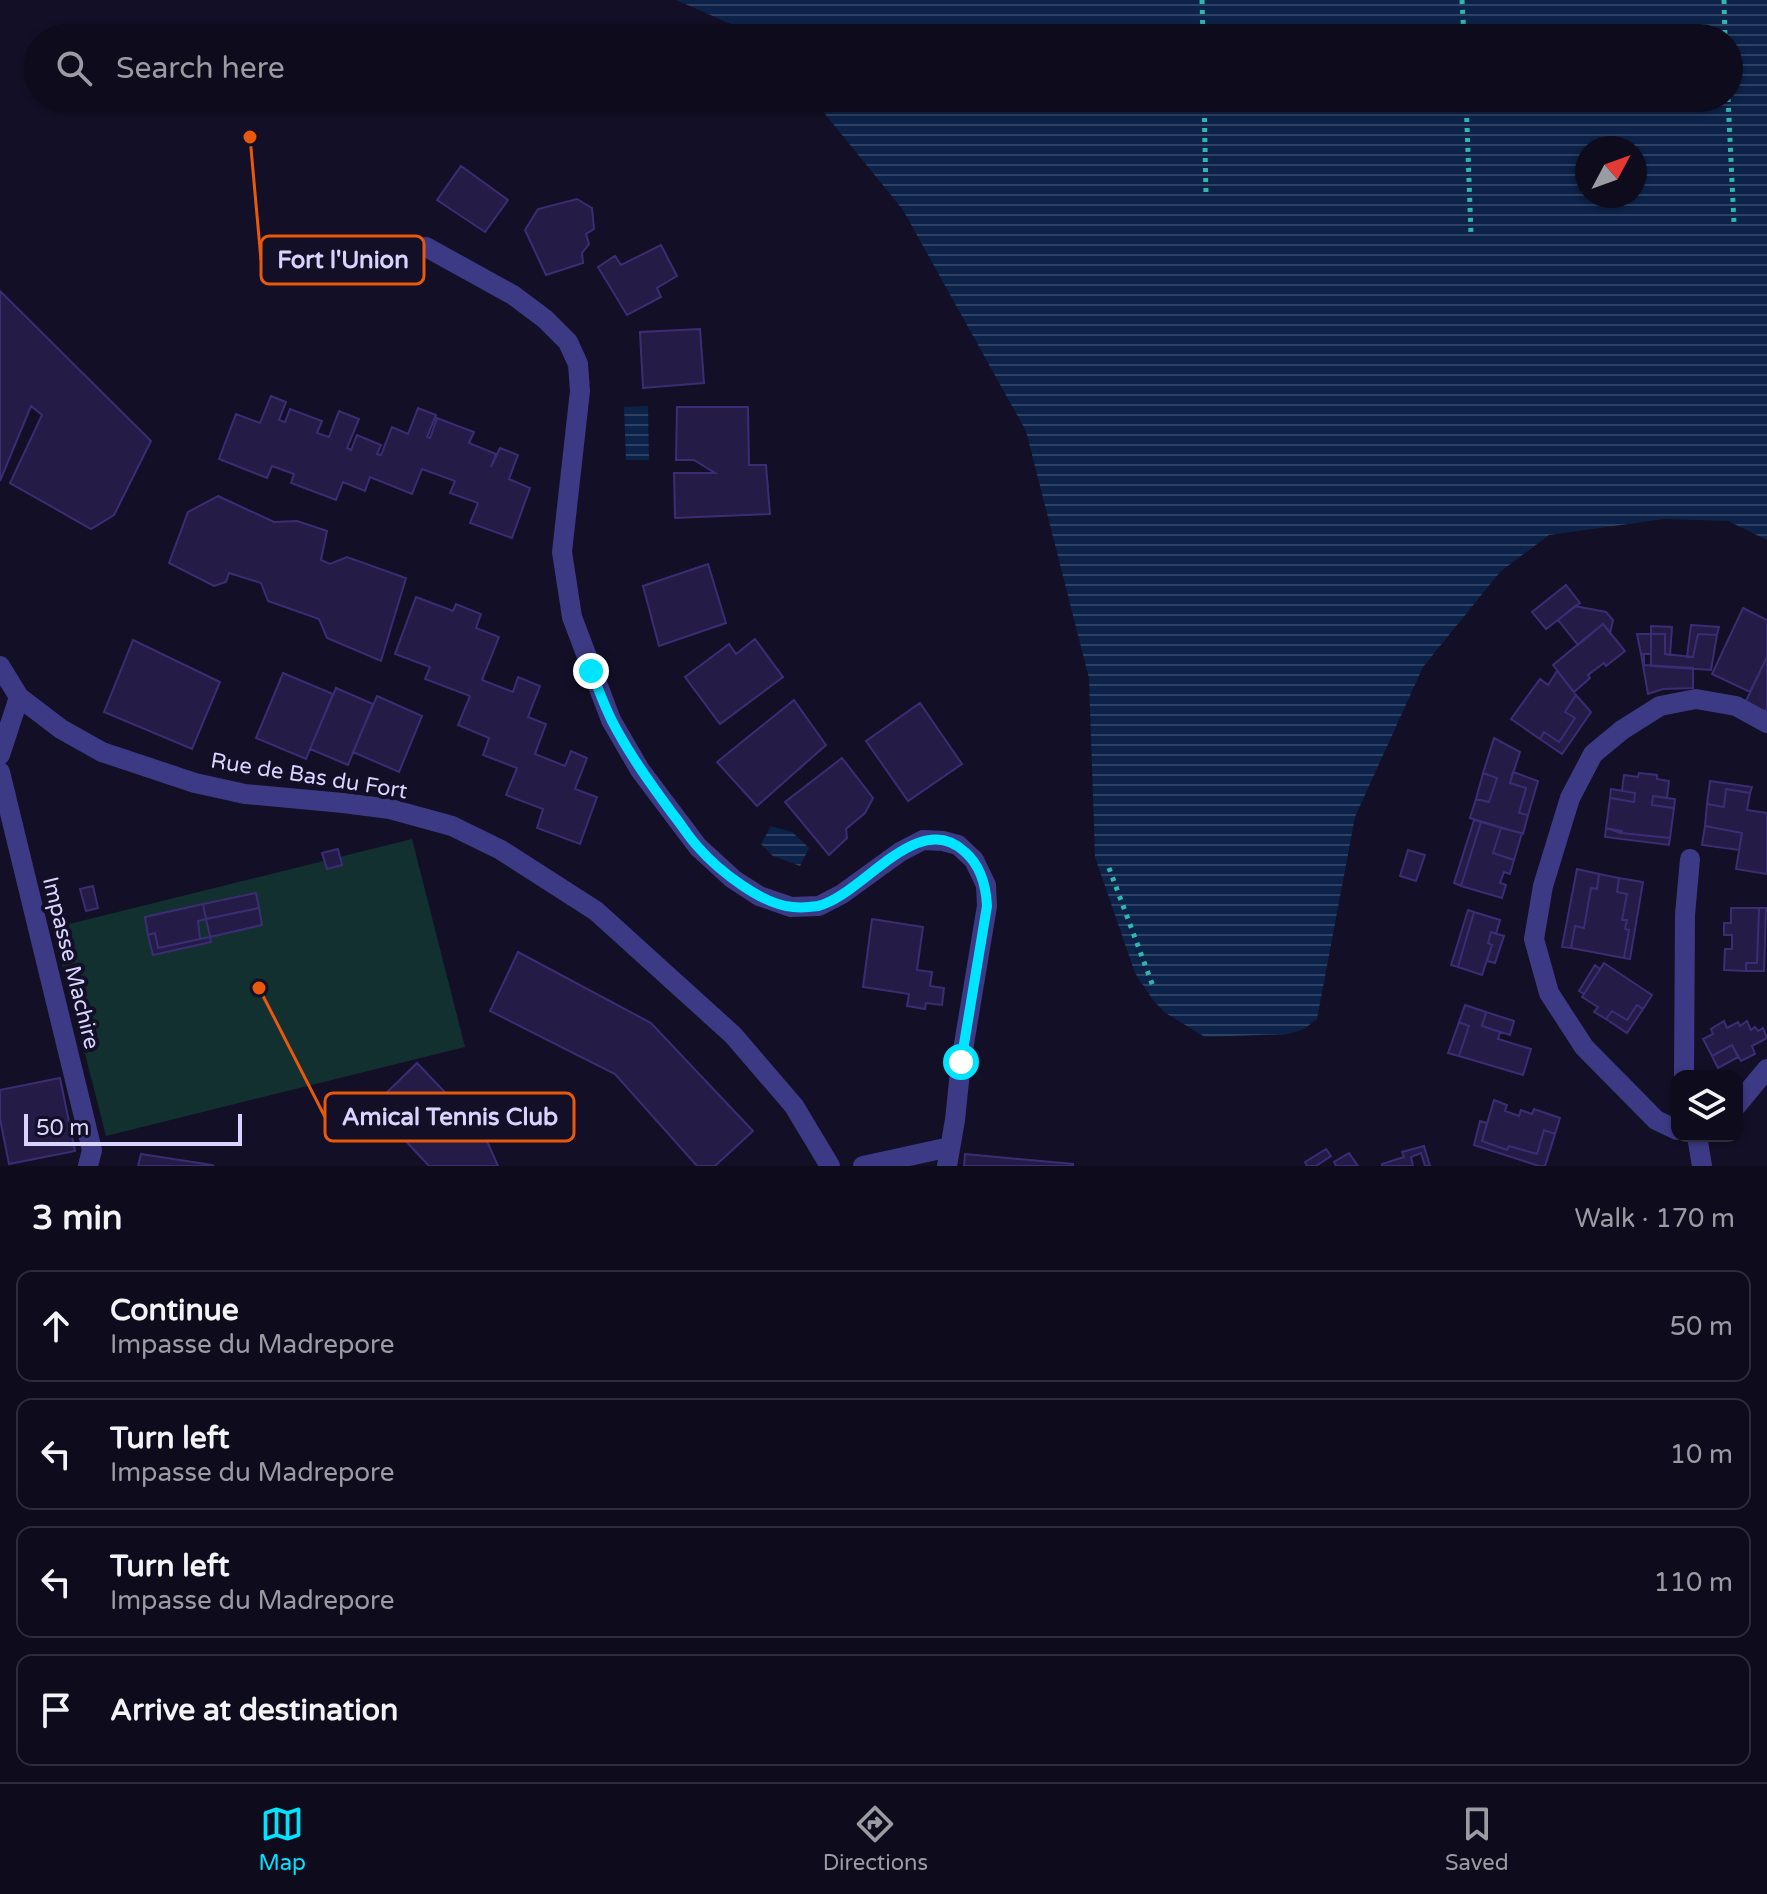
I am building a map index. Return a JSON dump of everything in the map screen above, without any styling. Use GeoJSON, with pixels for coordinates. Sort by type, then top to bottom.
{"type":"FeatureCollection","features":[{"type":"Feature","properties":{"kind":"street"},"geometry":{"type":"LineString","coordinates":[[426,247],[513,295],[545,319],[568,342],[578,364],[580,391],[562,552],[572,617],[611,720],[640,770],[698,847],[733,879],[759,896],[791,907],[819,906],[923,840],[958,845],[974,860],[986,885],[987,906],[948,1156],[863,1166]]}},
{"type":"Feature","properties":{"kind":"street"},"geometry":{"type":"LineString","coordinates":[[0,755],[9,681]]}},
{"type":"Feature","properties":{"kind":"street","name":"Rue de Bas du Fort"},"geometry":{"type":"LineString","coordinates":[[9,681],[61,729],[102,752],[195,783],[245,794],[390,809],[452,826],[501,850],[596,911],[733,1035],[794,1106],[830,1166]]}},
{"type":"Feature","properties":{"kind":"street"},"geometry":{"type":"LineString","coordinates":[[1671,1127],[1656,1120],[1584,1047],[1549,993],[1534,939],[1543,886],[1570,798],[1593,754],[1622,730],[1660,706],[1696,699],[1736,706],[1767,723]]}},
{"type":"Feature","properties":{"kind":"street","name":"Impasse Machire"},"geometry":{"type":"LineString","coordinates":[[0,772],[92,1150],[88,1166]]}},
{"type":"Feature","properties":{"kind":"street"},"geometry":{"type":"LineString","coordinates":[[1684,1070],[1685,915],[1690,859]]}},
{"type":"Feature","properties":{"kind":"street"},"geometry":{"type":"LineString","coordinates":[[1743,1098],[1767,1069]]}},
{"type":"Feature","properties":{"kind":"street"},"geometry":{"type":"LineString","coordinates":[[1698,1142],[1702,1166]]}},
{"type":"Feature","properties":{"kind":"path"},"geometry":{"type":"LineString","coordinates":[[1202,0],[1203,24]]}},
{"type":"Feature","properties":{"kind":"path"},"geometry":{"type":"LineString","coordinates":[[1462,0],[1463,24]]}},
{"type":"Feature","properties":{"kind":"path"},"geometry":{"type":"LineString","coordinates":[[1724,0],[1725,24]]}},
{"type":"Feature","properties":{"kind":"path"},"geometry":{"type":"LineString","coordinates":[[1204,112],[1206,195]]}},
{"type":"Feature","properties":{"kind":"path"},"geometry":{"type":"LineString","coordinates":[[1467,112],[1471,234]]}},
{"type":"Feature","properties":{"kind":"path"},"geometry":{"type":"LineString","coordinates":[[1729,112],[1734,223]]}},
{"type":"Feature","properties":{"kind":"path"},"geometry":{"type":"LineString","coordinates":[[1109,868],[1154,989]]}},
{"type":"Feature","properties":{"kind":"green space"},"geometry":{"type":"Polygon","coordinates":[[[412,839],[465,1047],[106,1136],[53,928],[412,839]]]}},
{"type":"Feature","properties":{"kind":"water"},"geometry":{"type":"Polygon","coordinates":[[[676,0],[1767,0],[1767,540],[1728,521],[1664,519],[1549,535],[1500,572],[1423,667],[1355,817],[1317,1019],[1304,1029],[1288,1034],[1205,1037],[1164,1012],[1135,973],[1095,857],[1089,678],[1026,431],[903,210],[823,112],[1743,112],[1743,24],[731,24],[676,0]]]}},
{"type":"Feature","properties":{"kind":"water"},"geometry":{"type":"Polygon","coordinates":[[[648,406],[649,460],[626,460],[624,407],[648,406]]]}},
{"type":"Feature","properties":{"kind":"water"},"geometry":{"type":"Polygon","coordinates":[[[771,826],[792,832],[809,848],[800,866],[773,856],[761,844],[771,826]]]}},
{"type":"Feature","properties":{"kind":"building"},"geometry":{"type":"Polygon","coordinates":[[[461,166],[508,200],[485,232],[437,200],[461,166]]]}},
{"type":"Feature","properties":{"kind":"building"},"geometry":{"type":"Polygon","coordinates":[[[577,199],[592,208],[594,229],[586,234],[589,244],[582,253],[583,263],[546,275],[525,230],[538,209],[577,199]]]}},
{"type":"Feature","properties":{"kind":"building"},"geometry":{"type":"Polygon","coordinates":[[[661,245],[677,276],[657,288],[661,297],[627,315],[598,267],[615,256],[621,265],[661,245]]]}},
{"type":"Feature","properties":{"kind":"building"},"geometry":{"type":"Polygon","coordinates":[[[0,291],[151,441],[114,515],[91,529],[10,483],[42,415],[31,406],[0,481],[0,291]]]}},
{"type":"Feature","properties":{"kind":"building"},"geometry":{"type":"Polygon","coordinates":[[[700,329],[704,383],[643,388],[640,332],[700,329]]]}},
{"type":"Feature","properties":{"kind":"building"},"geometry":{"type":"Polygon","coordinates":[[[271,396],[286,402],[279,420],[285,422],[290,409],[322,421],[317,433],[329,437],[339,411],[359,419],[347,448],[351,450],[357,435],[381,445],[377,454],[381,455],[392,427],[408,434],[418,408],[436,415],[427,437],[430,438],[437,418],[474,432],[469,443],[496,454],[491,467],[500,448],[518,455],[509,479],[530,488],[512,538],[470,523],[478,503],[450,493],[455,481],[422,469],[412,494],[370,477],[365,491],[343,482],[336,500],[291,483],[294,474],[272,466],[267,478],[219,459],[236,414],[260,423],[271,396]]]}},
{"type":"Feature","properties":{"kind":"building"},"geometry":{"type":"Polygon","coordinates":[[[677,407],[748,407],[749,465],[766,465],[770,514],[675,518],[674,473],[715,473],[694,460],[676,460],[677,407]]]}},
{"type":"Feature","properties":{"kind":"building"},"geometry":{"type":"Polygon","coordinates":[[[218,496],[274,522],[297,521],[327,531],[321,560],[330,564],[347,557],[406,578],[381,661],[327,638],[319,619],[268,601],[261,583],[229,573],[226,582],[214,586],[169,563],[188,512],[218,496]]]}},
{"type":"Feature","properties":{"kind":"building"},"geometry":{"type":"Polygon","coordinates":[[[708,564],[726,623],[659,646],[643,586],[708,564]]]}},
{"type":"Feature","properties":{"kind":"building"},"geometry":{"type":"Polygon","coordinates":[[[1566,585],[1580,603],[1546,629],[1532,612],[1566,585]]]}},
{"type":"Feature","properties":{"kind":"building"},"geometry":{"type":"Polygon","coordinates":[[[416,597],[453,611],[456,604],[481,614],[476,628],[499,637],[482,680],[513,692],[518,677],[540,686],[528,717],[546,724],[535,754],[565,766],[571,751],[587,758],[575,789],[597,797],[580,844],[537,828],[543,809],[506,795],[517,768],[483,755],[489,738],[458,725],[470,696],[425,679],[430,667],[395,654],[416,597]]]}},
{"type":"Feature","properties":{"kind":"building"},"geometry":{"type":"Polygon","coordinates":[[[1575,606],[1606,612],[1613,620],[1610,633],[1603,624],[1578,645],[1558,620],[1575,606]]]}},
{"type":"Feature","properties":{"kind":"building"},"geometry":{"type":"Polygon","coordinates":[[[1743,608],[1767,620],[1767,657],[1750,692],[1712,674],[1743,608]]]}},
{"type":"Feature","properties":{"kind":"building"},"geometry":{"type":"Polygon","coordinates":[[[1603,624],[1625,651],[1588,675],[1590,678],[1574,692],[1553,665],[1603,624]]]}},
{"type":"Feature","properties":{"kind":"building"},"geometry":{"type":"Polygon","coordinates":[[[1691,625],[1719,627],[1717,635],[1698,634],[1693,657],[1687,657],[1691,625]]]}},
{"type":"Feature","properties":{"kind":"building"},"geometry":{"type":"Polygon","coordinates":[[[1651,626],[1672,627],[1670,655],[1665,654],[1665,634],[1651,634],[1651,626]]]}},
{"type":"Feature","properties":{"kind":"building"},"geometry":{"type":"Polygon","coordinates":[[[1637,634],[1651,634],[1651,654],[1641,654],[1637,634]]]}},
{"type":"Feature","properties":{"kind":"building"},"geometry":{"type":"Polygon","coordinates":[[[1651,634],[1665,634],[1665,654],[1693,657],[1698,634],[1717,635],[1711,670],[1651,666],[1651,634]]]}},
{"type":"Feature","properties":{"kind":"building"},"geometry":{"type":"Polygon","coordinates":[[[755,639],[783,677],[720,724],[685,677],[729,644],[736,654],[755,639]]]}},
{"type":"Feature","properties":{"kind":"building"},"geometry":{"type":"Polygon","coordinates":[[[133,640],[220,682],[192,749],[104,712],[133,640]]]}},
{"type":"Feature","properties":{"kind":"building"},"geometry":{"type":"Polygon","coordinates":[[[1641,654],[1644,654],[1644,665],[1693,668],[1693,688],[1663,689],[1648,694],[1641,654]]]}},
{"type":"Feature","properties":{"kind":"building"},"geometry":{"type":"Polygon","coordinates":[[[1767,657],[1767,708],[1765,712],[1745,703],[1767,657]]]}},
{"type":"Feature","properties":{"kind":"building"},"geometry":{"type":"Polygon","coordinates":[[[1557,671],[1576,695],[1565,712],[1575,718],[1559,742],[1544,732],[1540,739],[1511,719],[1540,679],[1548,685],[1557,671]]]}},
{"type":"Feature","properties":{"kind":"building"},"geometry":{"type":"Polygon","coordinates":[[[283,673],[333,694],[306,759],[256,738],[283,673]]]}},
{"type":"Feature","properties":{"kind":"building"},"geometry":{"type":"Polygon","coordinates":[[[336,688],[373,704],[348,765],[310,749],[336,688]]]}},
{"type":"Feature","properties":{"kind":"building"},"geometry":{"type":"Polygon","coordinates":[[[1576,695],[1591,712],[1562,754],[1540,739],[1544,732],[1559,742],[1575,718],[1565,712],[1576,695]]]}},
{"type":"Feature","properties":{"kind":"building"},"geometry":{"type":"Polygon","coordinates":[[[377,696],[422,716],[399,772],[353,752],[377,696]]]}},
{"type":"Feature","properties":{"kind":"building"},"geometry":{"type":"Polygon","coordinates":[[[794,700],[826,745],[757,806],[717,762],[794,700]]]}},
{"type":"Feature","properties":{"kind":"building"},"geometry":{"type":"Polygon","coordinates":[[[920,703],[962,764],[908,801],[866,741],[920,703]]]}},
{"type":"Feature","properties":{"kind":"building"},"geometry":{"type":"Polygon","coordinates":[[[1494,738],[1520,752],[1510,783],[1526,788],[1519,813],[1528,815],[1523,834],[1470,818],[1476,799],[1489,802],[1497,778],[1483,773],[1494,738]]]}},
{"type":"Feature","properties":{"kind":"building"},"geometry":{"type":"Polygon","coordinates":[[[842,758],[873,798],[865,813],[846,829],[847,838],[829,855],[785,802],[842,758]]]}},
{"type":"Feature","properties":{"kind":"building"},"geometry":{"type":"Polygon","coordinates":[[[1513,772],[1538,781],[1528,815],[1519,813],[1526,788],[1510,783],[1513,772]]]}},
{"type":"Feature","properties":{"kind":"building"},"geometry":{"type":"Polygon","coordinates":[[[1483,773],[1497,778],[1489,802],[1476,799],[1483,773]]]}},
{"type":"Feature","properties":{"kind":"building"},"geometry":{"type":"Polygon","coordinates":[[[1639,773],[1657,775],[1657,779],[1669,781],[1667,798],[1653,796],[1652,805],[1674,808],[1670,838],[1621,833],[1606,828],[1610,798],[1634,802],[1635,793],[1622,791],[1624,775],[1638,777],[1639,773]]]}},
{"type":"Feature","properties":{"kind":"building"},"geometry":{"type":"Polygon","coordinates":[[[1710,781],[1752,787],[1750,793],[1726,789],[1724,807],[1707,804],[1710,781]]]}},
{"type":"Feature","properties":{"kind":"building"},"geometry":{"type":"Polygon","coordinates":[[[1611,789],[1635,793],[1634,802],[1610,798],[1611,789]]]}},
{"type":"Feature","properties":{"kind":"building"},"geometry":{"type":"Polygon","coordinates":[[[1726,789],[1750,793],[1747,810],[1767,813],[1767,874],[1736,869],[1742,833],[1705,826],[1707,804],[1724,807],[1726,789]]]}},
{"type":"Feature","properties":{"kind":"building"},"geometry":{"type":"Polygon","coordinates":[[[1653,796],[1675,799],[1674,808],[1652,805],[1653,796]]]}},
{"type":"Feature","properties":{"kind":"building"},"geometry":{"type":"Polygon","coordinates":[[[1474,820],[1481,822],[1461,886],[1454,883],[1474,820]]]}},
{"type":"Feature","properties":{"kind":"building"},"geometry":{"type":"Polygon","coordinates":[[[1481,822],[1501,828],[1493,853],[1514,860],[1510,874],[1504,872],[1500,883],[1506,885],[1502,898],[1461,886],[1481,822]]]}},
{"type":"Feature","properties":{"kind":"building"},"geometry":{"type":"Polygon","coordinates":[[[1705,826],[1742,833],[1739,850],[1702,845],[1705,826]]]}},
{"type":"Feature","properties":{"kind":"building"},"geometry":{"type":"Polygon","coordinates":[[[1501,828],[1522,833],[1514,860],[1493,853],[1501,828]]]}},
{"type":"Feature","properties":{"kind":"building"},"geometry":{"type":"Polygon","coordinates":[[[1606,828],[1621,833],[1670,838],[1669,845],[1605,837],[1606,828]]]}},
{"type":"Feature","properties":{"kind":"building"},"geometry":{"type":"Polygon","coordinates":[[[338,849],[342,865],[327,869],[322,853],[338,849]]]}},
{"type":"Feature","properties":{"kind":"building"},"geometry":{"type":"Polygon","coordinates":[[[1408,850],[1425,855],[1416,881],[1400,876],[1408,850]]]}},
{"type":"Feature","properties":{"kind":"building"},"geometry":{"type":"Polygon","coordinates":[[[1577,869],[1599,874],[1597,889],[1591,888],[1584,928],[1575,926],[1571,948],[1562,947],[1577,869]]]}},
{"type":"Feature","properties":{"kind":"building"},"geometry":{"type":"Polygon","coordinates":[[[1599,874],[1619,878],[1617,892],[1627,894],[1622,920],[1627,920],[1625,929],[1629,930],[1624,958],[1571,948],[1575,926],[1584,928],[1591,888],[1597,889],[1599,874]]]}},
{"type":"Feature","properties":{"kind":"building"},"geometry":{"type":"Polygon","coordinates":[[[1619,878],[1643,882],[1630,959],[1624,958],[1629,930],[1625,929],[1627,920],[1622,920],[1627,894],[1617,892],[1619,878]]]}},
{"type":"Feature","properties":{"kind":"building"},"geometry":{"type":"Polygon","coordinates":[[[93,886],[98,908],[86,911],[80,889],[93,886]]]}},
{"type":"Feature","properties":{"kind":"building"},"geometry":{"type":"Polygon","coordinates":[[[256,893],[259,908],[206,919],[203,904],[256,893]]]}},
{"type":"Feature","properties":{"kind":"building"},"geometry":{"type":"Polygon","coordinates":[[[203,904],[206,919],[198,921],[200,939],[158,948],[155,933],[148,935],[145,917],[203,904]]]}},
{"type":"Feature","properties":{"kind":"building"},"geometry":{"type":"Polygon","coordinates":[[[259,908],[262,925],[210,937],[206,919],[259,908]]]}},
{"type":"Feature","properties":{"kind":"building"},"geometry":{"type":"Polygon","coordinates":[[[1731,908],[1759,908],[1757,963],[1746,963],[1746,971],[1724,970],[1725,949],[1732,949],[1732,935],[1724,935],[1724,923],[1731,923],[1731,908]]]}},
{"type":"Feature","properties":{"kind":"building"},"geometry":{"type":"Polygon","coordinates":[[[1759,908],[1766,908],[1764,971],[1746,971],[1746,963],[1757,963],[1759,908]]]}},
{"type":"Feature","properties":{"kind":"building"},"geometry":{"type":"Polygon","coordinates":[[[1468,910],[1474,912],[1458,967],[1451,965],[1468,910]]]}},
{"type":"Feature","properties":{"kind":"building"},"geometry":{"type":"Polygon","coordinates":[[[1474,912],[1500,920],[1496,934],[1491,932],[1488,943],[1492,945],[1482,975],[1458,967],[1474,912]]]}},
{"type":"Feature","properties":{"kind":"building"},"geometry":{"type":"Polygon","coordinates":[[[872,919],[923,927],[917,970],[932,972],[930,986],[944,988],[942,1005],[926,1003],[925,1009],[907,1006],[909,994],[863,987],[872,919]]]}},
{"type":"Feature","properties":{"kind":"building"},"geometry":{"type":"Polygon","coordinates":[[[1491,932],[1504,936],[1495,963],[1487,961],[1492,945],[1488,943],[1491,932]]]}},
{"type":"Feature","properties":{"kind":"building"},"geometry":{"type":"Polygon","coordinates":[[[155,933],[158,948],[210,937],[211,942],[153,955],[148,935],[155,933]]]}},
{"type":"Feature","properties":{"kind":"building"},"geometry":{"type":"Polygon","coordinates":[[[518,952],[651,1023],[753,1131],[715,1166],[697,1166],[615,1074],[490,1011],[518,952]]]}},
{"type":"Feature","properties":{"kind":"building"},"geometry":{"type":"Polygon","coordinates":[[[1604,963],[1652,995],[1643,1009],[1637,1005],[1627,1020],[1612,1011],[1606,1019],[1594,1012],[1598,1007],[1582,997],[1604,963]]]}},
{"type":"Feature","properties":{"kind":"building"},"geometry":{"type":"Polygon","coordinates":[[[1595,965],[1600,969],[1584,994],[1579,991],[1595,965]]]}},
{"type":"Feature","properties":{"kind":"building"},"geometry":{"type":"Polygon","coordinates":[[[1465,1005],[1486,1012],[1482,1026],[1500,1032],[1498,1039],[1531,1049],[1523,1075],[1459,1056],[1469,1026],[1459,1022],[1465,1005]]]}},
{"type":"Feature","properties":{"kind":"building"},"geometry":{"type":"Polygon","coordinates":[[[1637,1005],[1643,1009],[1627,1033],[1606,1019],[1612,1011],[1627,1020],[1637,1005]]]}},
{"type":"Feature","properties":{"kind":"building"},"geometry":{"type":"Polygon","coordinates":[[[1486,1012],[1514,1021],[1510,1035],[1482,1026],[1486,1012]]]}},
{"type":"Feature","properties":{"kind":"building"},"geometry":{"type":"Polygon","coordinates":[[[1724,1021],[1727,1028],[1738,1022],[1740,1026],[1747,1021],[1751,1030],[1763,1028],[1767,1038],[1752,1046],[1755,1054],[1741,1061],[1732,1045],[1712,1056],[1703,1039],[1713,1034],[1711,1029],[1724,1021]]]}},
{"type":"Feature","properties":{"kind":"building"},"geometry":{"type":"Polygon","coordinates":[[[1459,1022],[1469,1026],[1459,1056],[1448,1053],[1459,1022]]]}},
{"type":"Feature","properties":{"kind":"building"},"geometry":{"type":"Polygon","coordinates":[[[1732,1045],[1738,1057],[1718,1068],[1712,1056],[1732,1045]]]}},
{"type":"Feature","properties":{"kind":"building"},"geometry":{"type":"Polygon","coordinates":[[[417,1063],[483,1132],[498,1166],[429,1166],[373,1106],[417,1063]]]}},
{"type":"Feature","properties":{"kind":"building"},"geometry":{"type":"Polygon","coordinates":[[[60,1078],[75,1151],[9,1164],[0,1119],[0,1090],[60,1078]]]}},
{"type":"Feature","properties":{"kind":"building"},"geometry":{"type":"Polygon","coordinates":[[[1494,1100],[1507,1105],[1505,1111],[1519,1116],[1521,1110],[1532,1114],[1534,1109],[1560,1118],[1555,1134],[1544,1130],[1537,1154],[1509,1146],[1507,1150],[1482,1141],[1494,1100]]]}},
{"type":"Feature","properties":{"kind":"building"},"geometry":{"type":"Polygon","coordinates":[[[1480,1121],[1487,1123],[1482,1141],[1507,1150],[1509,1146],[1537,1154],[1544,1130],[1555,1134],[1545,1166],[1474,1145],[1480,1121]]]}},
{"type":"Feature","properties":{"kind":"building"},"geometry":{"type":"Polygon","coordinates":[[[1424,1146],[1430,1166],[1425,1166],[1421,1153],[1411,1157],[1413,1166],[1382,1166],[1404,1157],[1402,1152],[1424,1146]]]}},
{"type":"Feature","properties":{"kind":"building"},"geometry":{"type":"Polygon","coordinates":[[[1326,1149],[1331,1156],[1316,1166],[1307,1166],[1305,1162],[1326,1149]]]}},
{"type":"Feature","properties":{"kind":"building"},"geometry":{"type":"Polygon","coordinates":[[[1349,1153],[1358,1166],[1336,1166],[1334,1162],[1349,1153]]]}},
{"type":"Feature","properties":{"kind":"building"},"geometry":{"type":"Polygon","coordinates":[[[141,1154],[212,1165],[214,1166],[138,1166],[141,1154]]]}},
{"type":"Feature","properties":{"kind":"building"},"geometry":{"type":"Polygon","coordinates":[[[965,1154],[1073,1164],[1073,1166],[964,1166],[965,1154]]]}},
{"type":"Feature","properties":{"kind":"place","name":"Fort l'Union"},"geometry":{"type":"Point","coordinates":[250,137]}},
{"type":"Feature","properties":{"kind":"place","name":"Amical Tennis Club"},"geometry":{"type":"Point","coordinates":[259,988]}},
{"type":"Feature","properties":{"kind":"route"},"geometry":{"type":"LineString","coordinates":[[591,671],[611,720],[640,770],[698,847],[733,879],[759,896],[791,907],[819,906],[923,840],[958,845],[974,860],[986,885],[987,906],[961,1062]]}}]}
